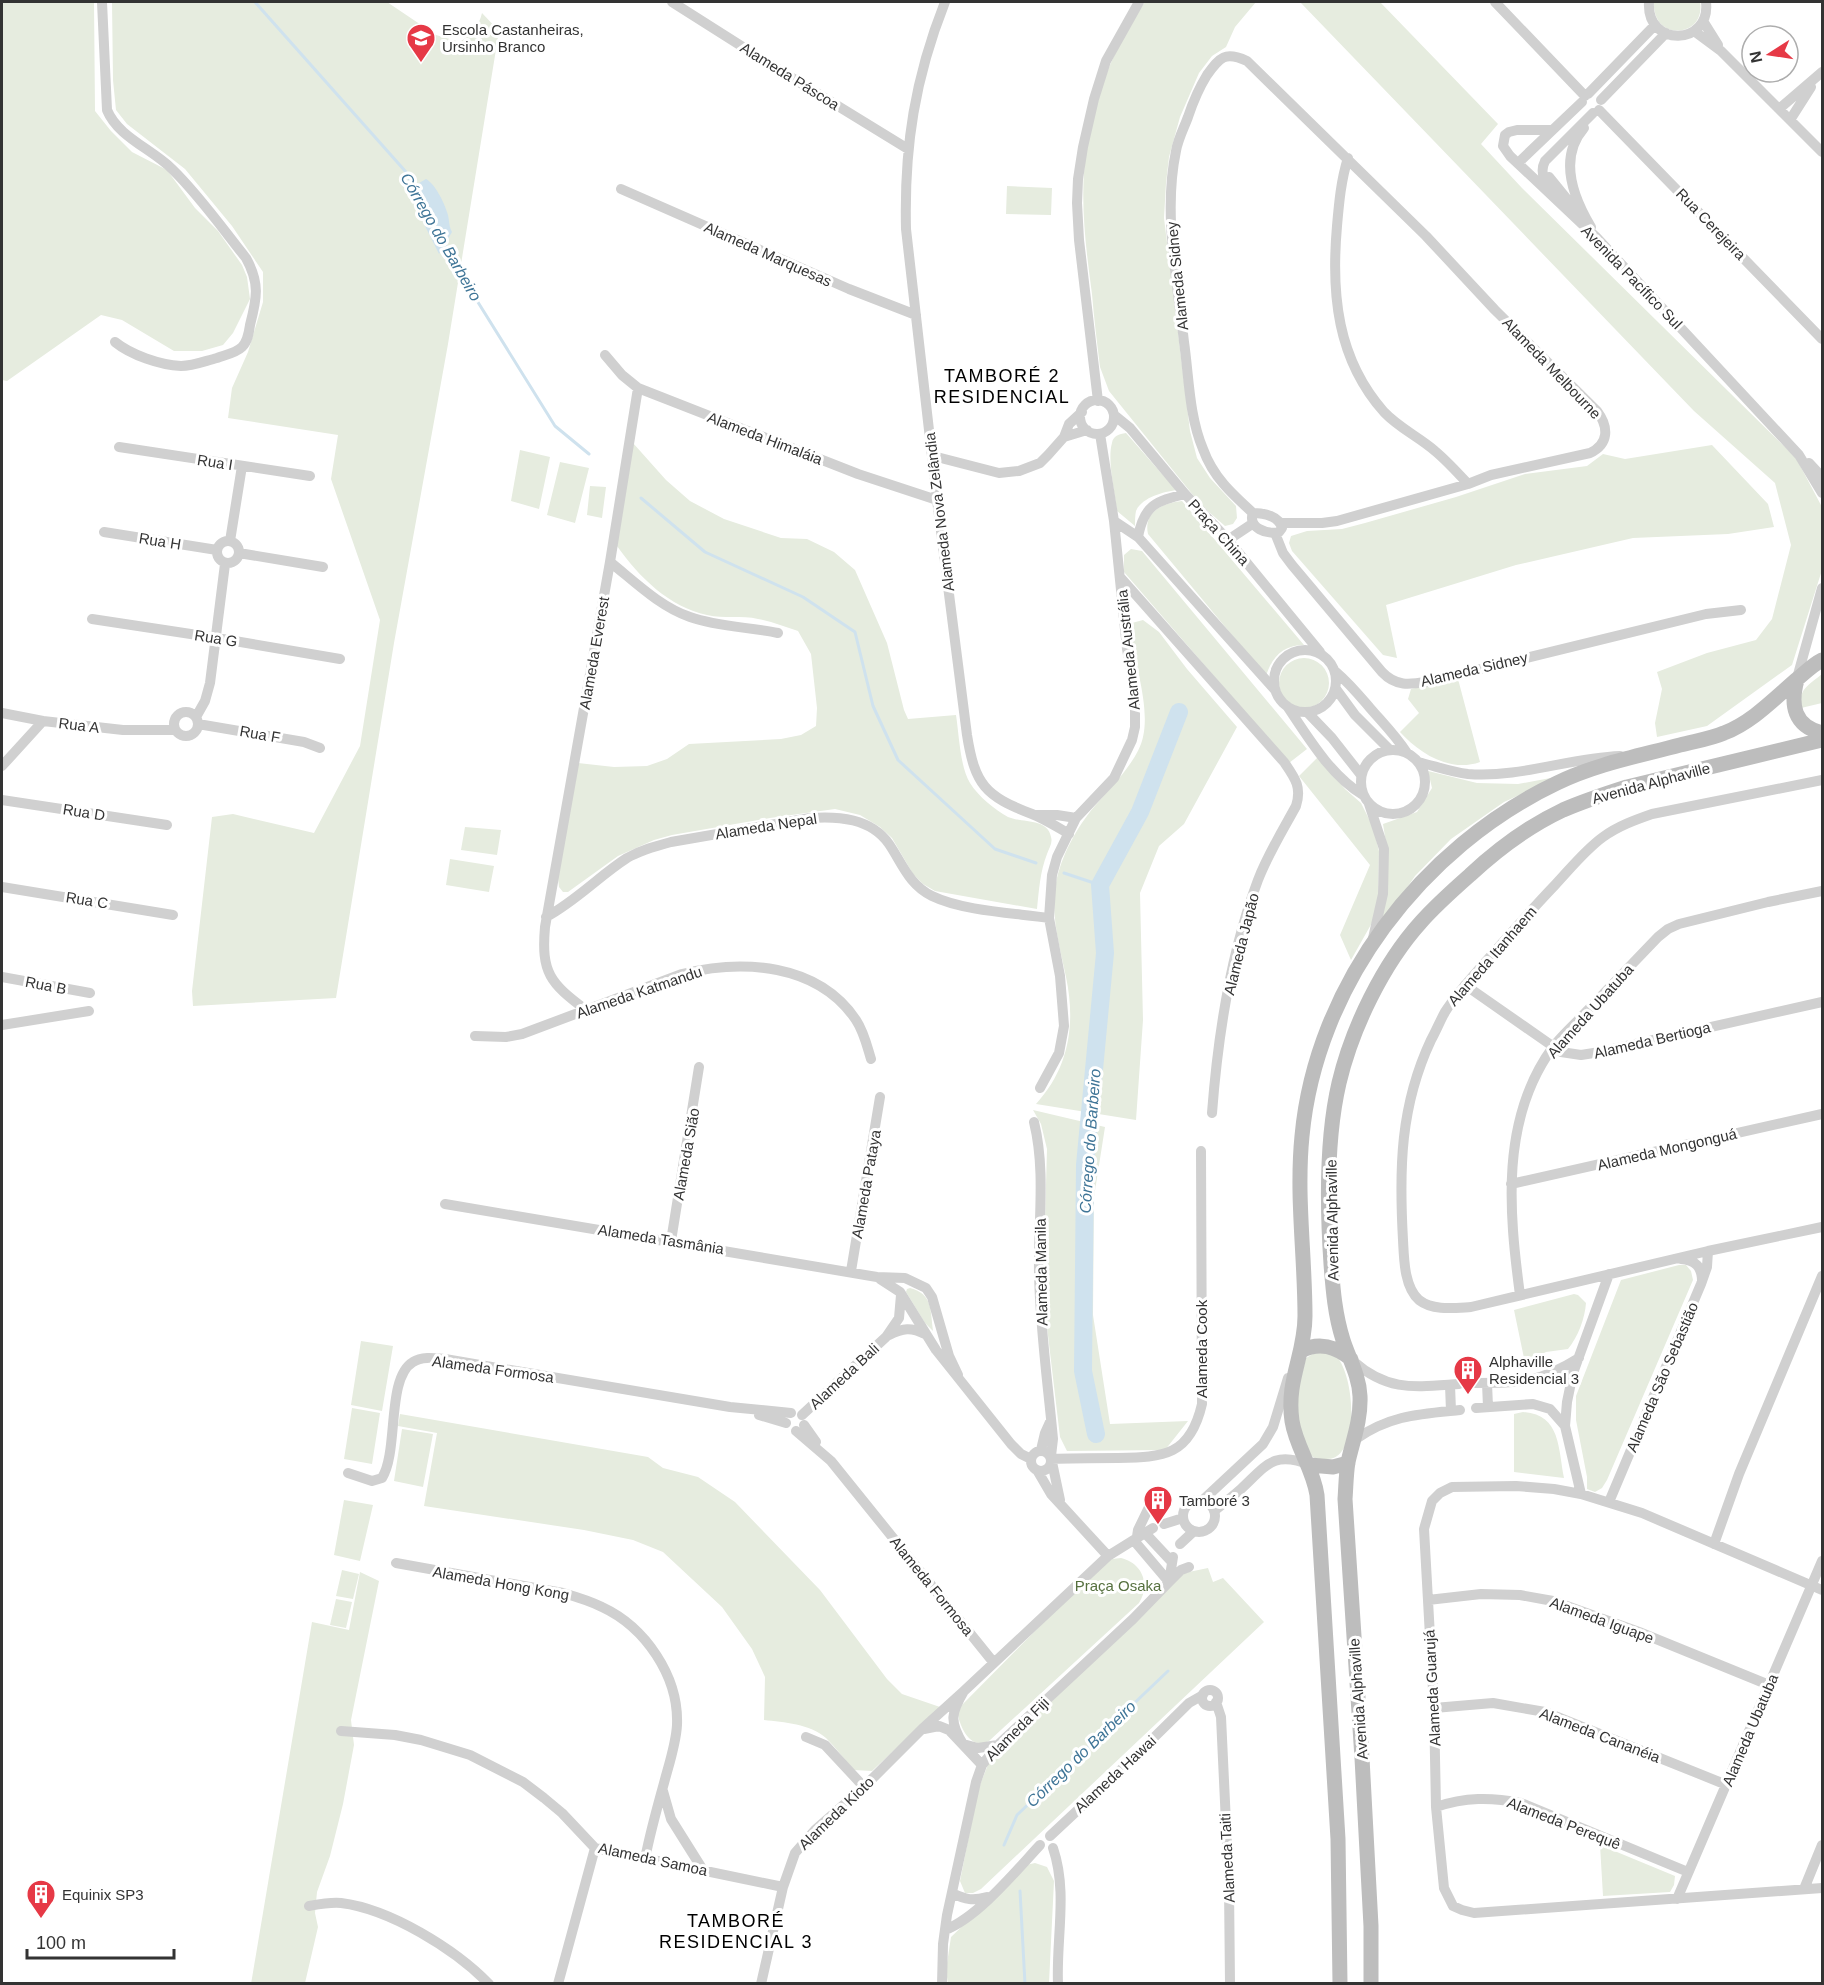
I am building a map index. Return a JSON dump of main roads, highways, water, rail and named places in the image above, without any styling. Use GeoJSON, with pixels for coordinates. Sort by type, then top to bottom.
{"type":"FeatureCollection","features":[{"type":"Feature","properties":{"kind":"main road"},"geometry":{"type":"LineString","coordinates":[[1822,660],[1797,680],[1794,691],[1796,714],[1804,726],[1822,733]]}},
{"type":"Feature","properties":{"kind":"main road","name":"Avenida Alphaville"},"geometry":{"type":"LineString","coordinates":[[1340,1983],[1338,1839],[1317,1495],[1310,1465],[1296,1438],[1290,1400],[1291,1383],[1301,1351],[1305,1318],[1300,1173],[1307,1100],[1315,1065],[1339,1003],[1371,946],[1390,918],[1420,883],[1469,838],[1497,816],[1582,772],[1723,733],[1742,723],[1797,680]]}},
{"type":"Feature","properties":{"kind":"main road","name":"Avenida Alphaville"},"geometry":{"type":"LineString","coordinates":[[1371,1983],[1371,1926],[1346,1516],[1346,1480],[1348,1463],[1356,1439],[1360,1392],[1353,1361],[1340,1327],[1334,1294],[1330,1221],[1330,1146],[1339,1083],[1348,1053],[1367,1006],[1399,950],[1420,923],[1490,856],[1517,836],[1561,811],[1598,796],[1822,740]]}},
{"type":"Feature","properties":{"kind":"main road"},"geometry":{"type":"LineString","coordinates":[[1301,1351],[1314,1346],[1329,1346],[1353,1361]]}},
{"type":"Feature","properties":{"kind":"main road"},"geometry":{"type":"LineString","coordinates":[[1310,1465],[1334,1467],[1348,1463]]}},
{"type":"Feature","properties":{"kind":"water"},"geometry":{"type":"Polygon","coordinates":[[[426,179],[441,198],[452,232],[439,254],[407,190],[426,179]]]}},
{"type":"Feature","properties":{"kind":"waterway","name":"Córrego do Barbeiro"},"geometry":{"type":"LineString","coordinates":[[255,2],[406,172],[415,190]]}},
{"type":"Feature","properties":{"kind":"waterway","name":"Córrego do Barbeiro"},"geometry":{"type":"LineString","coordinates":[[444,243],[466,283],[555,426],[589,454]]}},
{"type":"Feature","properties":{"kind":"waterway","name":"Córrego do Barbeiro"},"geometry":{"type":"LineString","coordinates":[[641,498],[705,552],[803,597],[855,632],[873,706],[898,760],[995,849],[1036,863]]}},
{"type":"Feature","properties":{"kind":"waterway","name":"Córrego do Barbeiro"},"geometry":{"type":"LineString","coordinates":[[1096,1434],[1083,1371],[1085,1165],[1105,953],[1100,885],[1140,812],[1179,712]]}},
{"type":"Feature","properties":{"kind":"waterway","name":"Córrego do Barbeiro"},"geometry":{"type":"LineString","coordinates":[[1064,873],[1100,885]]}},
{"type":"Feature","properties":{"kind":"waterway","name":"Córrego do Barbeiro"},"geometry":{"type":"LineString","coordinates":[[1004,1845],[1017,1815],[1168,1671]]}},
{"type":"Feature","properties":{"kind":"waterway","name":"Córrego do Barbeiro"},"geometry":{"type":"LineString","coordinates":[[1020,1891],[1025,1984]]}},
{"type":"Feature","properties":{"kind":"place","name":"Escola Castanheiras, Ursinho Branco"},"geometry":{"type":"Point","coordinates":[421,64]}},
{"type":"Feature","properties":{"kind":"place","name":"Alphaville Residencial 3"},"geometry":{"type":"Point","coordinates":[1468,1396]}},
{"type":"Feature","properties":{"kind":"place","name":"Tamboré 3"},"geometry":{"type":"Point","coordinates":[1158,1526]}},
{"type":"Feature","properties":{"kind":"place","name":"Equinix SP3"},"geometry":{"type":"Point","coordinates":[41,1920]}},
{"type":"Feature","properties":{"kind":"district","name":"TAMBORÉ 2 RESIDENCIAL"},"geometry":{"type":"Point","coordinates":[1002,386]}},
{"type":"Feature","properties":{"kind":"district","name":"TAMBORÉ RESIDENCIAL 3"},"geometry":{"type":"Point","coordinates":[736,1931]}},
{"type":"Feature","properties":{"kind":"park label","name":"Praça Osaka"},"geometry":{"type":"Point","coordinates":[1118,1585]}}]}
